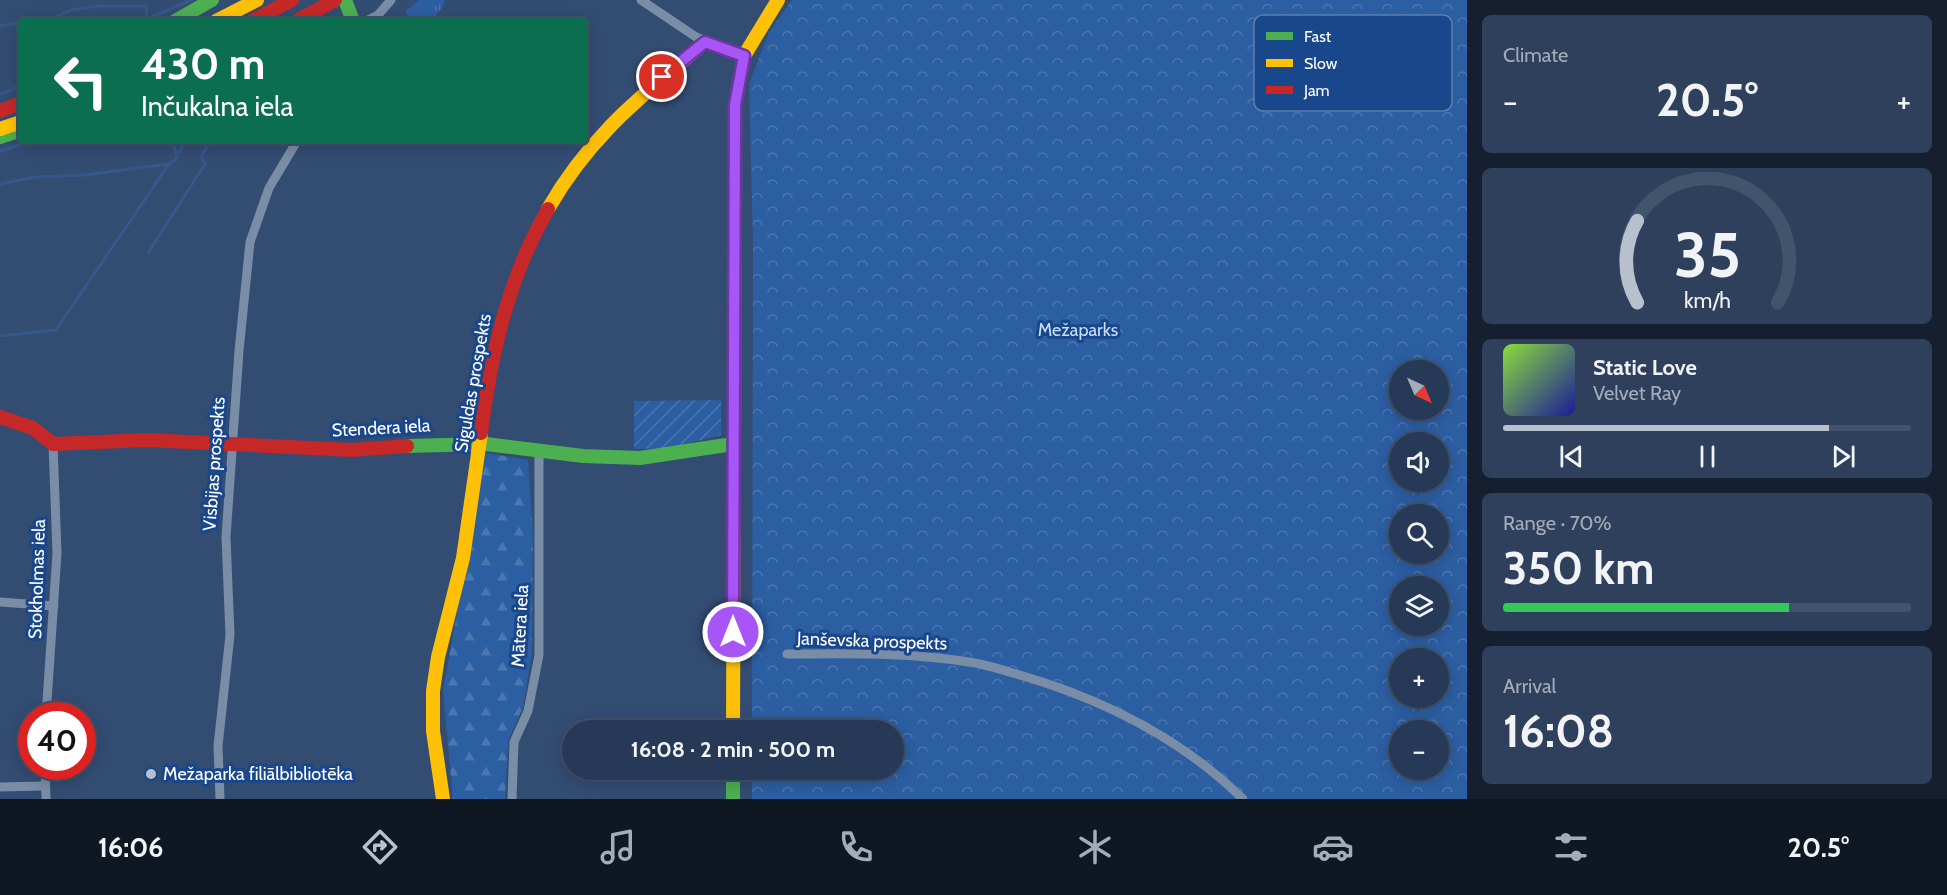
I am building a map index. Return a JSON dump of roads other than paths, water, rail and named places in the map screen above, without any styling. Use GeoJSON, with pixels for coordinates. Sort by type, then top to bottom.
{"type":"FeatureCollection","features":[{"type":"Feature","properties":{"kind":"street"},"geometry":{"type":"LineString","coordinates":[[180,18],[212,0]]}},
{"type":"Feature","properties":{"kind":"street"},"geometry":{"type":"LineString","coordinates":[[222,18],[257,0]]}},
{"type":"Feature","properties":{"kind":"street"},"geometry":{"type":"LineString","coordinates":[[302,18],[335,0]]}},
{"type":"Feature","properties":{"kind":"street"},"geometry":{"type":"LineString","coordinates":[[345,0],[352,18]]}},
{"type":"Feature","properties":{"kind":"street"},"geometry":{"type":"LineString","coordinates":[[372,18],[378,15],[391,0]]}},
{"type":"Feature","properties":{"kind":"street"},"geometry":{"type":"LineString","coordinates":[[640,0],[705,42],[744,56]]}},
{"type":"Feature","properties":{"kind":"street"},"geometry":{"type":"LineString","coordinates":[[733,720],[735,105],[744,56],[778,0]]}},
{"type":"Feature","properties":{"kind":"street"},"geometry":{"type":"LineString","coordinates":[[258,18],[289,2]]}},
{"type":"Feature","properties":{"kind":"street","name":"Siguldas prospekts"},"geometry":{"type":"LineString","coordinates":[[442,799],[434,734],[432,692],[439,651],[463,558],[478,444],[502,317],[527,252],[555,200],[587,151],[639,95],[705,42]]}},
{"type":"Feature","properties":{"kind":"street"},"geometry":{"type":"LineString","coordinates":[[0,111],[18,104]]}},
{"type":"Feature","properties":{"kind":"street"},"geometry":{"type":"LineString","coordinates":[[0,129],[18,123]]}},
{"type":"Feature","properties":{"kind":"street"},"geometry":{"type":"LineString","coordinates":[[0,137],[18,131]]}},
{"type":"Feature","properties":{"kind":"street","name":"Visbijas prospekts"},"geometry":{"type":"LineString","coordinates":[[220,799],[218,746],[230,635],[226,537],[231,443],[250,242],[269,188],[295,144]]}},
{"type":"Feature","properties":{"kind":"street"},"geometry":{"type":"LineString","coordinates":[[0,417],[16,420],[33,428],[53,444]]}},
{"type":"Feature","properties":{"kind":"street","name":"Stendera iela"},"geometry":{"type":"LineString","coordinates":[[53,444],[147,440],[342,450],[443,442],[583,456],[640,458],[733,444]]}},
{"type":"Feature","properties":{"kind":"street","name":"Stokholmas iela"},"geometry":{"type":"LineString","coordinates":[[47,702],[57,553],[53,444]]}},
{"type":"Feature","properties":{"kind":"street","name":"Mātera iela"},"geometry":{"type":"LineString","coordinates":[[512,799],[514,742],[528,711],[539,655],[539,450]]}},
{"type":"Feature","properties":{"kind":"street"},"geometry":{"type":"LineString","coordinates":[[0,602],[54,606]]}},
{"type":"Feature","properties":{"kind":"street","name":"Janševska prospekts"},"geometry":{"type":"LineString","coordinates":[[787,654],[923,656],[972,662],[1026,677],[1126,715],[1198,759],[1243,799]]}},
{"type":"Feature","properties":{"kind":"street"},"geometry":{"type":"LineString","coordinates":[[45,780],[46,799]]}},
{"type":"Feature","properties":{"kind":"street"},"geometry":{"type":"LineString","coordinates":[[733,780],[733,799]]}},
{"type":"Feature","properties":{"kind":"street"},"geometry":{"type":"LineString","coordinates":[[0,787],[45,786]]}},
{"type":"Feature","properties":{"kind":"waterway"},"geometry":{"type":"LineString","coordinates":[[149,18],[191,0]]}},
{"type":"Feature","properties":{"kind":"waterway"},"geometry":{"type":"LineString","coordinates":[[53,18],[71,10],[98,6],[146,6],[147,18]]}},
{"type":"Feature","properties":{"kind":"waterway"},"geometry":{"type":"LineString","coordinates":[[0,26],[18,23]]}},
{"type":"Feature","properties":{"kind":"waterway"},"geometry":{"type":"LineString","coordinates":[[0,94],[18,87]]}},
{"type":"Feature","properties":{"kind":"waterway"},"geometry":{"type":"LineString","coordinates":[[0,151],[23,144]]}},
{"type":"Feature","properties":{"kind":"waterway"},"geometry":{"type":"LineString","coordinates":[[0,184],[36,177],[84,175],[169,164],[177,158],[174,144]]}},
{"type":"Feature","properties":{"kind":"waterway"},"geometry":{"type":"LineString","coordinates":[[176,153],[181,151],[182,144]]}},
{"type":"Feature","properties":{"kind":"waterway"},"geometry":{"type":"LineString","coordinates":[[148,253],[205,164],[201,157],[208,144]]}},
{"type":"Feature","properties":{"kind":"waterway"},"geometry":{"type":"LineString","coordinates":[[0,336],[56,330],[169,164]]}},
{"type":"Feature","properties":{"kind":"place","name":"Mežaparka filiālbibliotēka"},"geometry":{"type":"Point","coordinates":[151,774]}},
{"type":"Feature","properties":{"kind":"park label","name":"Mežaparks"},"geometry":{"type":"Point","coordinates":[1078,330]}}]}
